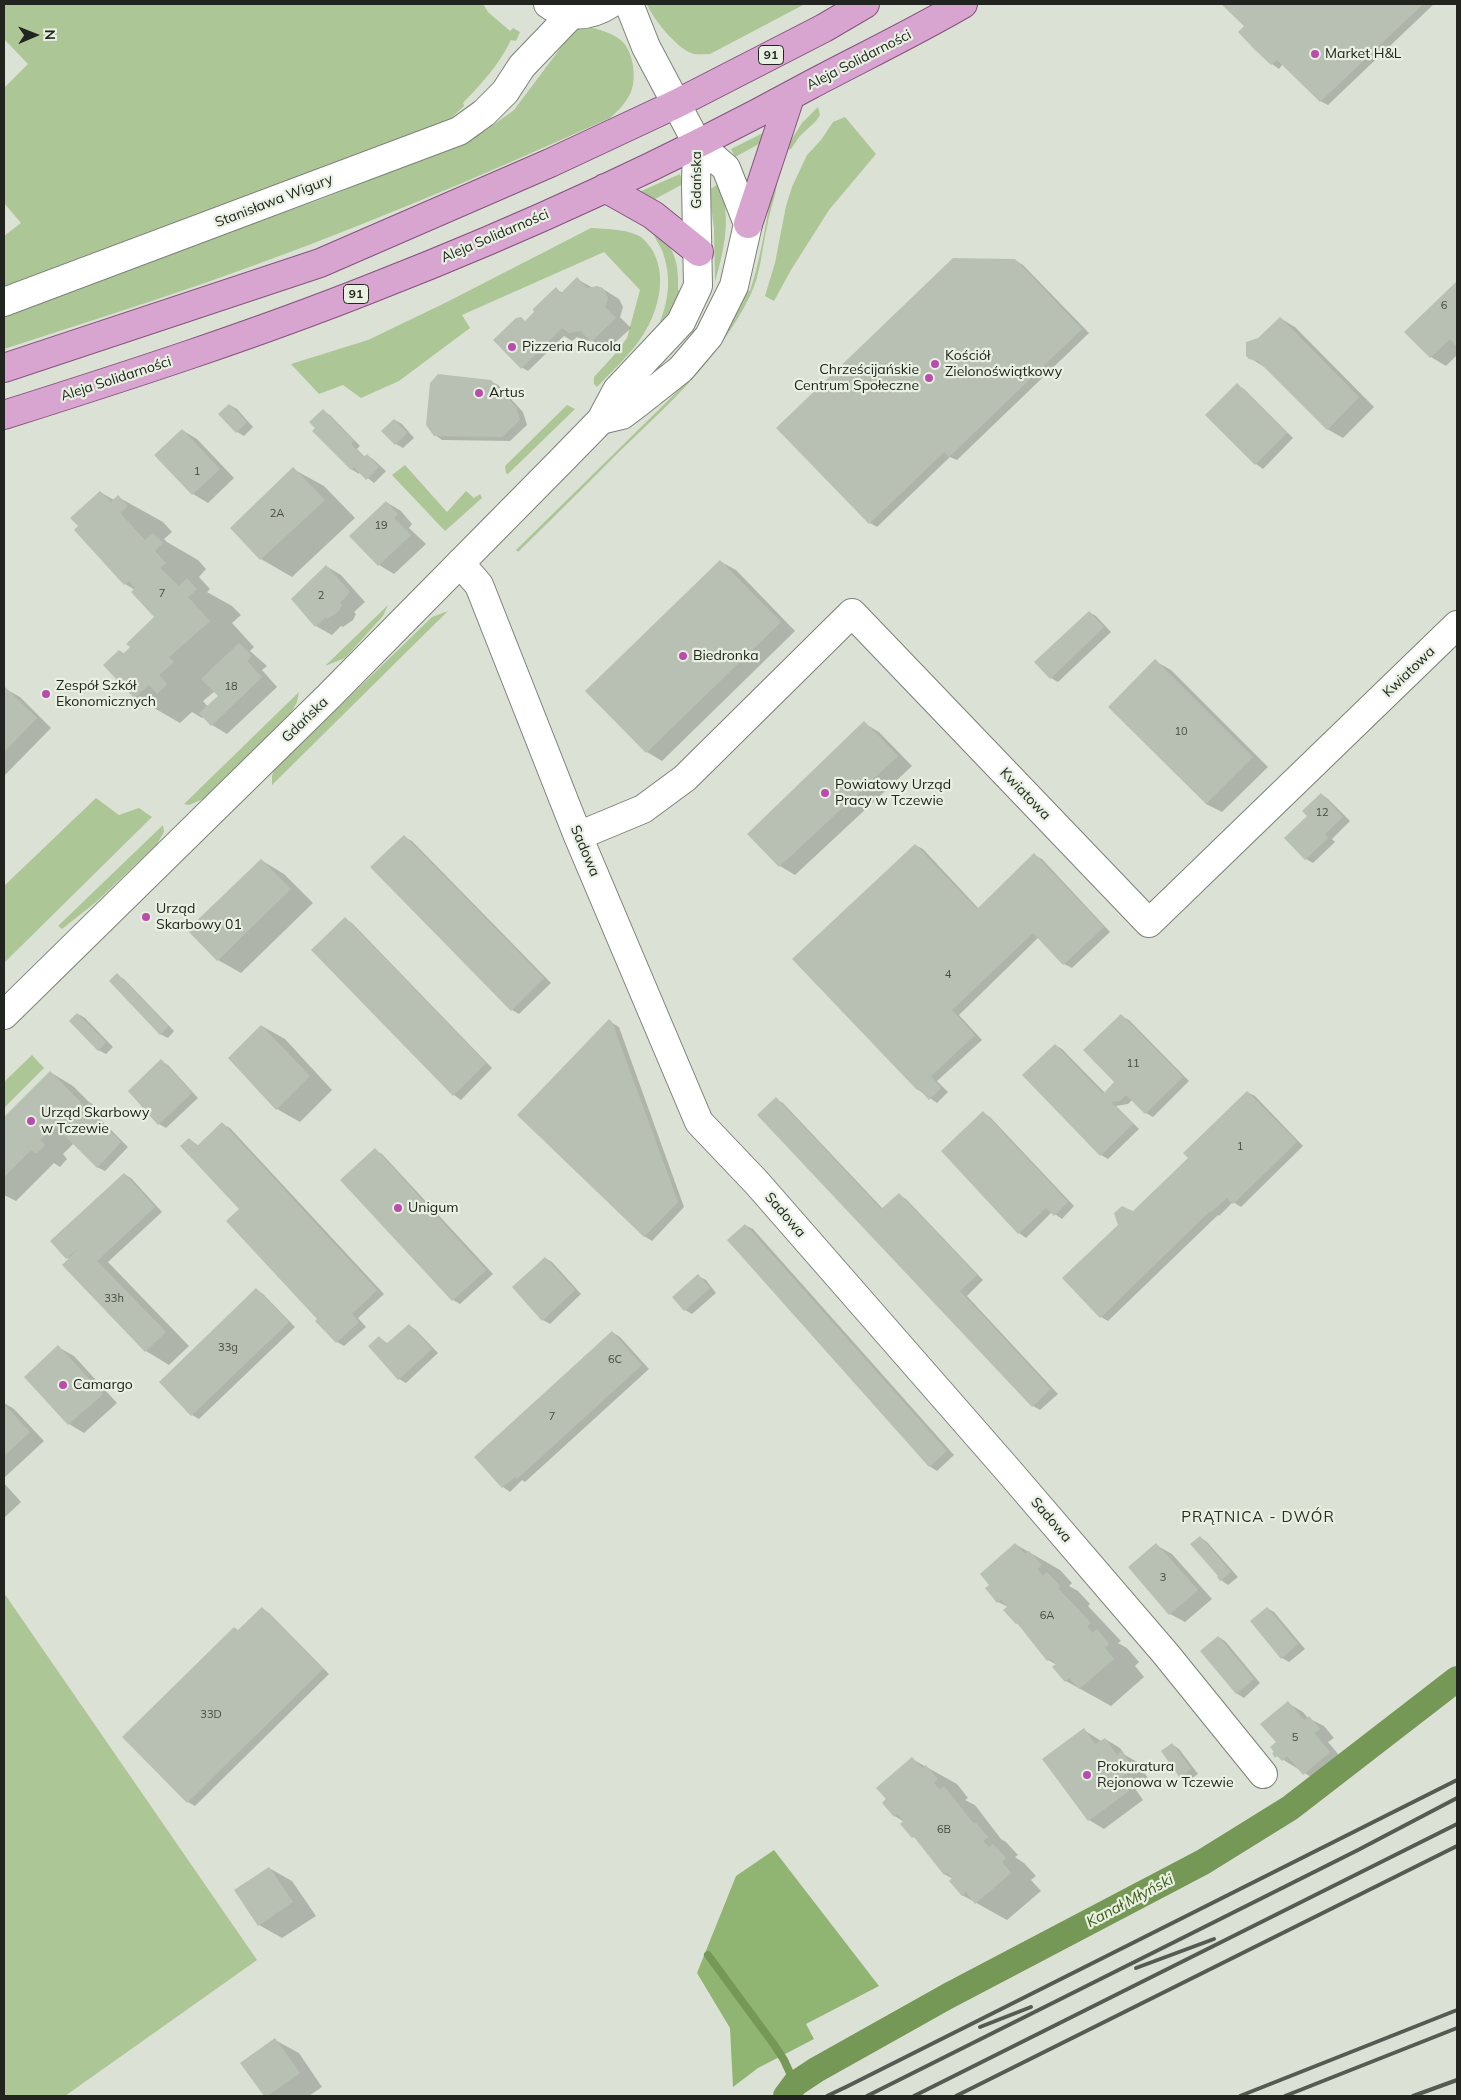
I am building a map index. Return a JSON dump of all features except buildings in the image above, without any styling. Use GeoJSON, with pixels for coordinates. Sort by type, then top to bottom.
{"type":"FeatureCollection","features":[{"type":"Feature","properties":{"kind":"main road","name":"91"},"geometry":{"type":"LineString","coordinates":[[4,368],[320,264],[550,163],[676,104],[824,28],[865,4]]}},
{"type":"Feature","properties":{"kind":"main road","name":"Aleja Solidarności"},"geometry":{"type":"LineString","coordinates":[[4,415],[170,362],[354,295],[546,215],[790,97],[932,23],[963,4]]}},
{"type":"Feature","properties":{"kind":"main road"},"geometry":{"type":"LineString","coordinates":[[748,224],[790,97]]}},
{"type":"Feature","properties":{"kind":"main road"},"geometry":{"type":"LineString","coordinates":[[605,188],[652,214],[699,252]]}},
{"type":"Feature","properties":{"kind":"street","name":"Stanisława Wigury"},"geometry":{"type":"LineString","coordinates":[[522,66],[542,4]]}},
{"type":"Feature","properties":{"kind":"street"},"geometry":{"type":"LineString","coordinates":[[629,4],[644,42],[698,143]]}},
{"type":"Feature","properties":{"kind":"street"},"geometry":{"type":"LineString","coordinates":[[560,9],[585,15],[604,8],[644,42]]}},
{"type":"Feature","properties":{"kind":"street","name":"Stanisława Wigury"},"geometry":{"type":"LineString","coordinates":[[4,302],[453,134],[484,113],[505,92],[560,9]]}},
{"type":"Feature","properties":{"kind":"street","name":"Gdańska"},"geometry":{"type":"LineString","coordinates":[[601,420],[622,415],[681,369],[709,336],[734,286],[748,224],[736,188],[726,168],[698,143]]}},
{"type":"Feature","properties":{"kind":"street","name":"Gdańska"},"geometry":{"type":"LineString","coordinates":[[4,1015],[330,696],[601,420],[617,390],[681,322],[698,286],[699,252],[696,184],[698,143]]}},
{"type":"Feature","properties":{"kind":"street","name":"Sadowa"},"geometry":{"type":"LineString","coordinates":[[460,563],[479,585],[578,836],[699,1122],[756,1183],[1007,1468],[1165,1652],[1263,1774]]}},
{"type":"Feature","properties":{"kind":"street","name":"Kwiatowa"},"geometry":{"type":"LineString","coordinates":[[578,836],[644,809],[686,778],[852,613],[1149,923],[1457,625]]}},
{"type":"Feature","properties":{"kind":"green space"},"geometry":{"type":"Polygon","coordinates":[[[4,4],[483,4],[488,12],[510,31],[513,28],[520,32],[516,41],[511,40],[496,66],[463,103],[464,106],[450,119],[44,275],[4,287],[4,236],[21,223],[4,203],[4,88],[28,64],[4,39],[4,4]]]}},
{"type":"Feature","properties":{"kind":"green space"},"geometry":{"type":"Polygon","coordinates":[[[647,4],[805,4],[710,54],[694,54],[688,52],[674,41],[660,25],[647,4]]]}},
{"type":"Feature","properties":{"kind":"green space"},"geometry":{"type":"Polygon","coordinates":[[[588,27],[607,32],[620,39],[627,47],[632,60],[634,75],[632,89],[624,104],[610,118],[359,226],[205,283],[4,349],[4,313],[322,199],[446,150],[485,131],[514,110],[571,34],[577,29],[588,27]]]}},
{"type":"Feature","properties":{"kind":"green space"},"geometry":{"type":"Polygon","coordinates":[[[818,107],[820,115],[816,121],[799,137],[791,149],[784,151],[802,123],[818,107]]]}},
{"type":"Feature","properties":{"kind":"green space"},"geometry":{"type":"Polygon","coordinates":[[[845,117],[876,154],[829,210],[774,301],[765,296],[775,263],[786,206],[792,187],[807,155],[821,140],[833,122],[845,117]]]}},
{"type":"Feature","properties":{"kind":"green space"},"geometry":{"type":"Polygon","coordinates":[[[765,132],[759,144],[735,157],[731,149],[765,132]]]}},
{"type":"Feature","properties":{"kind":"green space"},"geometry":{"type":"Polygon","coordinates":[[[776,171],[776,189],[757,279],[750,296],[724,340],[676,397],[518,552],[516,550],[695,374],[727,332],[747,290],[750,291],[762,246],[776,171]]]}},
{"type":"Feature","properties":{"kind":"green space"},"geometry":{"type":"Polygon","coordinates":[[[680,174],[683,184],[655,199],[641,193],[641,191],[680,174]]]}},
{"type":"Feature","properties":{"kind":"green space"},"geometry":{"type":"Polygon","coordinates":[[[720,183],[726,221],[722,257],[715,282],[714,229],[709,190],[720,183]]]}},
{"type":"Feature","properties":{"kind":"green space"},"geometry":{"type":"Polygon","coordinates":[[[591,228],[621,230],[645,240],[656,258],[660,280],[657,303],[649,325],[627,356],[597,387],[594,384],[594,377],[627,338],[640,290],[604,252],[462,315],[470,328],[399,381],[361,398],[343,385],[319,394],[291,364],[368,340],[591,228]]]}},
{"type":"Feature","properties":{"kind":"green space"},"geometry":{"type":"Polygon","coordinates":[[[653,232],[667,243],[671,250],[677,265],[678,290],[680,291],[670,316],[658,327],[665,308],[668,279],[662,250],[653,232]]]}},
{"type":"Feature","properties":{"kind":"green space"},"geometry":{"type":"Polygon","coordinates":[[[567,405],[575,409],[508,474],[506,473],[505,466],[567,405]]]}},
{"type":"Feature","properties":{"kind":"green space"},"geometry":{"type":"Polygon","coordinates":[[[405,465],[447,512],[466,491],[474,498],[480,494],[482,498],[445,531],[392,475],[405,465]]]}},
{"type":"Feature","properties":{"kind":"green space"},"geometry":{"type":"Polygon","coordinates":[[[388,605],[383,616],[345,658],[325,666],[388,605]]]}},
{"type":"Feature","properties":{"kind":"green space"},"geometry":{"type":"Polygon","coordinates":[[[448,611],[272,785],[274,770],[432,617],[448,611]]]}},
{"type":"Feature","properties":{"kind":"green space"},"geometry":{"type":"Polygon","coordinates":[[[299,692],[297,702],[291,713],[203,799],[189,805],[184,804],[299,692]]]}},
{"type":"Feature","properties":{"kind":"green space"},"geometry":{"type":"Polygon","coordinates":[[[96,798],[119,815],[139,808],[152,817],[4,963],[4,886],[96,798]]]}},
{"type":"Feature","properties":{"kind":"green space"},"geometry":{"type":"Polygon","coordinates":[[[163,825],[164,832],[157,844],[96,902],[62,929],[58,926],[163,825]]]}},
{"type":"Feature","properties":{"kind":"green space"},"geometry":{"type":"Polygon","coordinates":[[[32,1055],[44,1068],[4,1108],[4,1082],[32,1055]]]}},
{"type":"Feature","properties":{"kind":"green space"},"geometry":{"type":"Polygon","coordinates":[[[4,1593],[257,1960],[65,2096],[4,2096],[4,1593]]]}},
{"type":"Feature","properties":{"kind":"green space"},"geometry":{"type":"Polygon","coordinates":[[[774,1850],[879,1986],[806,2024],[814,2039],[758,2068],[733,2087],[730,2028],[697,1973],[736,1876],[774,1850]]]}},
{"type":"Feature","properties":{"kind":"waterway","name":"Kanał Młyński"},"geometry":{"type":"LineString","coordinates":[[786,2096],[795,2084],[816,2070],[948,1996],[1203,1862],[1290,1808],[1457,1679]]}},
{"type":"Feature","properties":{"kind":"waterway"},"geometry":{"type":"LineString","coordinates":[[708,1955],[775,2046],[795,2084]]}},
{"type":"Feature","properties":{"kind":"railway"},"geometry":{"type":"LineString","coordinates":[[844,2088],[1457,1780]]}},
{"type":"Feature","properties":{"kind":"railway"},"geometry":{"type":"LineString","coordinates":[[867,2096],[1358,1850],[1457,1798]]}},
{"type":"Feature","properties":{"kind":"railway"},"geometry":{"type":"LineString","coordinates":[[914,2096],[1457,1824]]}},
{"type":"Feature","properties":{"kind":"railway"},"geometry":{"type":"LineString","coordinates":[[956,2096],[1457,1846]]}},
{"type":"Feature","properties":{"kind":"railway"},"geometry":{"type":"LineString","coordinates":[[1136,1968],[1214,1939]]}},
{"type":"Feature","properties":{"kind":"railway"},"geometry":{"type":"LineString","coordinates":[[980,2027],[1031,2007]]}},
{"type":"Feature","properties":{"kind":"railway"},"geometry":{"type":"LineString","coordinates":[[1240,2096],[1457,2010]]}},
{"type":"Feature","properties":{"kind":"railway"},"geometry":{"type":"LineString","coordinates":[[1285,2096],[1457,2028]]}},
{"type":"Feature","properties":{"kind":"railway"},"geometry":{"type":"LineString","coordinates":[[1413,2096],[1457,2080]]}},
{"type":"Feature","properties":{"kind":"railway"},"geometry":{"type":"LineString","coordinates":[[827,2096],[850,2085]]}},
{"type":"Feature","properties":{"kind":"place","name":"Market H&L"},"geometry":{"type":"Point","coordinates":[1315,54]}},
{"type":"Feature","properties":{"kind":"place","name":"Pizzeria Rucola"},"geometry":{"type":"Point","coordinates":[512,347]}},
{"type":"Feature","properties":{"kind":"place","name":"Kościół Zielonoświątkowy"},"geometry":{"type":"Point","coordinates":[935,364]}},
{"type":"Feature","properties":{"kind":"place","name":"Chrześcijańskie Centrum Społeczne"},"geometry":{"type":"Point","coordinates":[929,378]}},
{"type":"Feature","properties":{"kind":"place","name":"Artus"},"geometry":{"type":"Point","coordinates":[479,393]}},
{"type":"Feature","properties":{"kind":"place","name":"Biedronka"},"geometry":{"type":"Point","coordinates":[683,656]}},
{"type":"Feature","properties":{"kind":"place","name":"Zespół Szkół Ekonomicznych"},"geometry":{"type":"Point","coordinates":[46,694]}},
{"type":"Feature","properties":{"kind":"place","name":"Powiatowy Urząd Pracy w Tczewie"},"geometry":{"type":"Point","coordinates":[825,793]}},
{"type":"Feature","properties":{"kind":"place","name":"Urząd Skarbowy 01"},"geometry":{"type":"Point","coordinates":[146,917]}},
{"type":"Feature","properties":{"kind":"place","name":"Urząd Skarbowy w Tczewie"},"geometry":{"type":"Point","coordinates":[31,1121]}},
{"type":"Feature","properties":{"kind":"place","name":"Unigum"},"geometry":{"type":"Point","coordinates":[398,1208]}},
{"type":"Feature","properties":{"kind":"place","name":"Camargo"},"geometry":{"type":"Point","coordinates":[63,1385]}},
{"type":"Feature","properties":{"kind":"place","name":"Prokuratura Rejonowa w Tczewie"},"geometry":{"type":"Point","coordinates":[1087,1775]}},
{"type":"Feature","properties":{"kind":"district","name":"PRĄTNICA - DWÓR"},"geometry":{"type":"Point","coordinates":[1258,1517]}}]}
